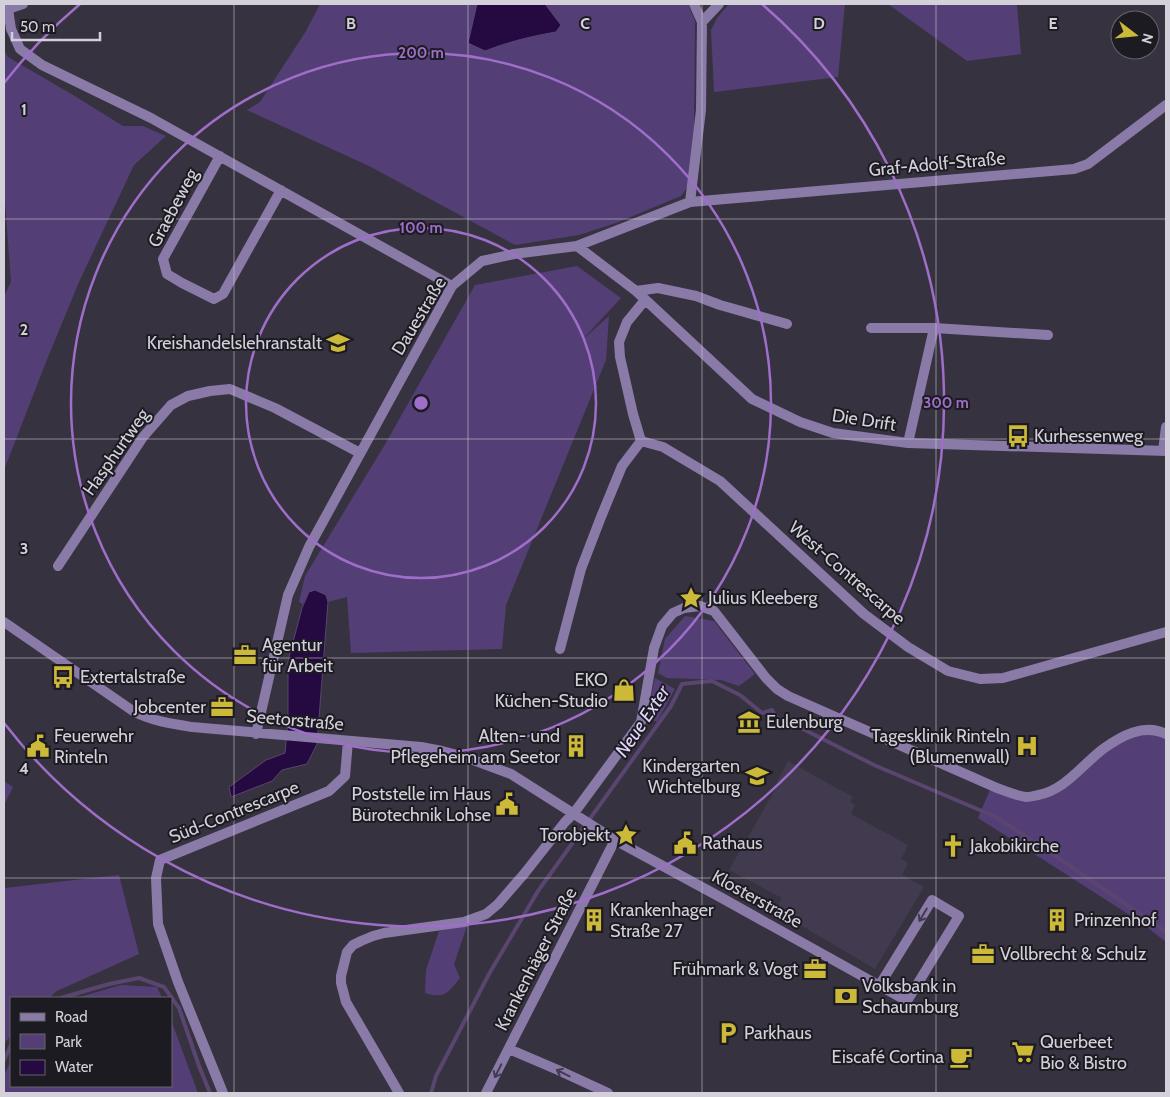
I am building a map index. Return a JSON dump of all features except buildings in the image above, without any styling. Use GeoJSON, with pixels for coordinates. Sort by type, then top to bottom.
{"type":"FeatureCollection","features":[{"type":"Feature","properties":{"kind":"street"},"geometry":{"type":"LineString","coordinates":[[6,9],[23,4]]}},
{"type":"Feature","properties":{"kind":"street"},"geometry":{"type":"LineString","coordinates":[[690,202],[701,110],[702,22],[694,4]]}},
{"type":"Feature","properties":{"kind":"street"},"geometry":{"type":"LineString","coordinates":[[702,22],[719,4]]}},
{"type":"Feature","properties":{"kind":"street","name":"Graebeweg"},"geometry":{"type":"LineString","coordinates":[[6,9],[11,28],[20,49],[42,64],[152,118],[452,286]]}},
{"type":"Feature","properties":{"kind":"street","name":"Graf-Adolf-Straße"},"geometry":{"type":"LineString","coordinates":[[690,202],[1074,169],[1088,164],[1166,105]]}},
{"type":"Feature","properties":{"kind":"street","name":"Graebeweg"},"geometry":{"type":"LineString","coordinates":[[220,156],[163,260],[167,274],[182,283],[214,299],[223,294],[281,190]]}},
{"type":"Feature","properties":{"kind":"street","name":"Dauestraße"},"geometry":{"type":"LineString","coordinates":[[256,734],[288,595],[308,547],[452,286],[482,261],[514,254],[577,246],[690,202]]}},
{"type":"Feature","properties":{"kind":"street","name":"Die Drift"},"geometry":{"type":"LineString","coordinates":[[577,246],[636,291],[752,399],[800,422],[833,433],[908,443],[1165,451]]}},
{"type":"Feature","properties":{"kind":"street"},"geometry":{"type":"LineString","coordinates":[[636,291],[658,288],[696,296],[720,305],[787,324]]}},
{"type":"Feature","properties":{"kind":"street"},"geometry":{"type":"LineString","coordinates":[[560,649],[581,569],[601,517],[622,466],[641,441],[620,356],[619,342],[627,322],[645,300]]}},
{"type":"Feature","properties":{"kind":"street"},"geometry":{"type":"LineString","coordinates":[[871,328],[934,328],[1048,335]]}},
{"type":"Feature","properties":{"kind":"street"},"geometry":{"type":"LineString","coordinates":[[908,443],[934,328]]}},
{"type":"Feature","properties":{"kind":"street","name":"Hasphurtweg"},"geometry":{"type":"LineString","coordinates":[[58,566],[143,437],[171,405],[188,396],[210,391],[230,390],[275,408],[360,452]]}},
{"type":"Feature","properties":{"kind":"street"},"geometry":{"type":"LineString","coordinates":[[1165,451],[1166,427]]}},
{"type":"Feature","properties":{"kind":"street","name":"West-Contrescarpe"},"geometry":{"type":"LineString","coordinates":[[641,441],[663,447],[720,481],[864,614],[908,647],[948,671],[980,679],[1003,678],[1166,632]]}},
{"type":"Feature","properties":{"kind":"street"},"geometry":{"type":"LineString","coordinates":[[399,1093],[346,1002],[341,984],[341,976],[347,952],[353,945],[373,936],[464,922],[486,914],[498,904],[566,822],[579,816],[641,722],[654,648],[662,626],[673,613],[684,608],[700,606],[714,611],[766,678],[777,689],[788,696],[997,788],[1027,797],[1044,794],[1061,785],[1102,749],[1128,734],[1145,729],[1166,734]]}},
{"type":"Feature","properties":{"kind":"street","name":"Seetorstraße"},"geometry":{"type":"LineString","coordinates":[[4,622],[142,716],[192,728],[421,747],[442,751],[465,757],[511,774],[594,826]]}},
{"type":"Feature","properties":{"kind":"street","name":"Süd-Contrescarpe"},"geometry":{"type":"LineString","coordinates":[[223,1093],[178,982],[158,924],[156,878],[160,860],[329,791],[345,776],[348,741]]}},
{"type":"Feature","properties":{"kind":"street","name":"Klosterstraße"},"geometry":{"type":"LineString","coordinates":[[594,826],[615,840],[710,891],[879,986],[907,1001],[959,916],[932,900],[879,986]]}},
{"type":"Feature","properties":{"kind":"street","name":"Krankenhäger Straße"},"geometry":{"type":"LineString","coordinates":[[486,1093],[615,840]]}},
{"type":"Feature","properties":{"kind":"street"},"geometry":{"type":"LineString","coordinates":[[509,1049],[608,1093]]}},
{"type":"Feature","properties":{"kind":"shaded area"},"geometry":{"type":"Polygon","coordinates":[[[788,761],[853,797],[850,802],[855,805],[851,814],[908,845],[901,859],[908,863],[902,875],[924,887],[875,969],[775,910],[782,898],[729,870],[779,783],[777,782],[788,761]]]}},
{"type":"Feature","properties":{"kind":"green space"},"geometry":{"type":"Polygon","coordinates":[[[320,4],[688,4],[695,21],[694,128],[688,186],[681,196],[616,223],[579,235],[515,245],[371,167],[247,110],[260,102],[306,31],[320,4]]]}},
{"type":"Feature","properties":{"kind":"green space"},"geometry":{"type":"Polygon","coordinates":[[[729,4],[845,4],[838,77],[714,92],[711,30],[717,18],[729,4]]]}},
{"type":"Feature","properties":{"kind":"green space"},"geometry":{"type":"Polygon","coordinates":[[[888,4],[1017,4],[1021,54],[967,61],[888,4]]]}},
{"type":"Feature","properties":{"kind":"green space"},"geometry":{"type":"Polygon","coordinates":[[[4,50],[8,57],[123,126],[143,126],[166,136],[134,165],[79,282],[4,470],[4,296],[11,282],[4,189],[4,50]]]}},
{"type":"Feature","properties":{"kind":"green space"},"geometry":{"type":"Polygon","coordinates":[[[577,266],[621,298],[582,340],[609,316],[606,360],[506,605],[502,649],[351,653],[347,597],[328,602],[326,595],[309,592],[303,604],[299,602],[305,576],[384,446],[475,285],[577,266]]]}},
{"type":"Feature","properties":{"kind":"green space"},"geometry":{"type":"Polygon","coordinates":[[[685,616],[714,621],[755,674],[739,686],[721,680],[667,678],[658,673],[665,639],[685,616]]]}},
{"type":"Feature","properties":{"kind":"green space"},"geometry":{"type":"Polygon","coordinates":[[[655,678],[675,689],[657,722],[646,717],[655,678]]]}},
{"type":"Feature","properties":{"kind":"green space"},"geometry":{"type":"Polygon","coordinates":[[[1166,734],[1166,942],[1139,921],[978,818],[992,785],[1027,797],[1044,794],[1129,736],[1166,734]]]}},
{"type":"Feature","properties":{"kind":"green space"},"geometry":{"type":"Polygon","coordinates":[[[4,781],[13,787],[4,805],[4,781]]]}},
{"type":"Feature","properties":{"kind":"green space"},"geometry":{"type":"Polygon","coordinates":[[[119,875],[139,954],[57,991],[50,997],[10,997],[10,1037],[4,1043],[4,888],[119,875]]]}},
{"type":"Feature","properties":{"kind":"green space"},"geometry":{"type":"Polygon","coordinates":[[[467,926],[454,964],[460,978],[449,991],[442,995],[425,993],[426,970],[439,931],[467,926]]]}},
{"type":"Feature","properties":{"kind":"green space"},"geometry":{"type":"Polygon","coordinates":[[[121,985],[157,987],[162,997],[79,997],[121,985]]]}},
{"type":"Feature","properties":{"kind":"green space"},"geometry":{"type":"Polygon","coordinates":[[[172,1023],[198,1093],[4,1093],[4,1075],[10,1063],[10,1087],[172,1087],[172,1023]]]}},
{"type":"Feature","properties":{"kind":"water"},"geometry":{"type":"Polygon","coordinates":[[[477,4],[545,4],[561,25],[556,32],[538,35],[485,51],[468,43],[477,4]]]}},
{"type":"Feature","properties":{"kind":"water"},"geometry":{"type":"Polygon","coordinates":[[[315,590],[326,595],[328,602],[317,744],[307,764],[282,770],[272,781],[231,797],[229,787],[266,760],[285,753],[288,720],[288,661],[302,608],[309,592],[315,590]]]}},
{"type":"Feature","properties":{"kind":"waterway","name":"Neue Exter"},"geometry":{"type":"LineString","coordinates":[[431,1093],[436,1076],[489,974],[538,891],[671,706],[682,684],[712,681],[740,695],[762,713],[772,710],[777,718],[793,724],[874,765],[996,817],[1166,932]]}},
{"type":"Feature","properties":{"kind":"waterway","name":"Neue Exter"},"geometry":{"type":"LineString","coordinates":[[64,997],[109,984],[139,978],[164,987],[171,997]]}},
{"type":"Feature","properties":{"kind":"waterway","name":"Neue Exter"},"geometry":{"type":"LineString","coordinates":[[172,998],[179,1008],[210,1093]]}},
{"type":"Feature","properties":{"kind":"waterway","name":"Neue Exter"},"geometry":{"type":"LineString","coordinates":[[4,1060],[10,1047]]}},
{"type":"Feature","properties":{"kind":"place","name":"Kreishandelslehranstalt"},"geometry":{"type":"Point","coordinates":[338,343]}},
{"type":"Feature","properties":{"kind":"place","name":"Kurhessenweg"},"geometry":{"type":"Point","coordinates":[1018,436]}},
{"type":"Feature","properties":{"kind":"place","name":"Julius Kleeberg"},"geometry":{"type":"Point","coordinates":[691,598]}},
{"type":"Feature","properties":{"kind":"place","name":"Agentur für Arbeit"},"geometry":{"type":"Point","coordinates":[245,655]}},
{"type":"Feature","properties":{"kind":"place","name":"Extertalstraße"},"geometry":{"type":"Point","coordinates":[63,677]}},
{"type":"Feature","properties":{"kind":"place","name":"EKO Küchen-Studio"},"geometry":{"type":"Point","coordinates":[624,690]}},
{"type":"Feature","properties":{"kind":"place","name":"Jobcenter"},"geometry":{"type":"Point","coordinates":[222,707]}},
{"type":"Feature","properties":{"kind":"place","name":"Eulenburg"},"geometry":{"type":"Point","coordinates":[749,722]}},
{"type":"Feature","properties":{"kind":"place","name":"Feuerwehr Rinteln"},"geometry":{"type":"Point","coordinates":[38,746]}},
{"type":"Feature","properties":{"kind":"place","name":"Alten- und Pflegeheim am Seetor"},"geometry":{"type":"Point","coordinates":[576,746]}},
{"type":"Feature","properties":{"kind":"place","name":"Tagesklinik Rinteln (Blumenwall)"},"geometry":{"type":"Point","coordinates":[1027,746]}},
{"type":"Feature","properties":{"kind":"place","name":"Kindergarten Wichtelburg"},"geometry":{"type":"Point","coordinates":[757,776]}},
{"type":"Feature","properties":{"kind":"place","name":"Poststelle im Haus Bürotechnik Lohse"},"geometry":{"type":"Point","coordinates":[507,804]}},
{"type":"Feature","properties":{"kind":"place","name":"Torobjekt"},"geometry":{"type":"Point","coordinates":[626,835]}},
{"type":"Feature","properties":{"kind":"place","name":"Rathaus"},"geometry":{"type":"Point","coordinates":[685,843]}},
{"type":"Feature","properties":{"kind":"place","name":"Jakobikirche"},"geometry":{"type":"Point","coordinates":[953,846]}},
{"type":"Feature","properties":{"kind":"place","name":"Krankenhager Straße 27"},"geometry":{"type":"Point","coordinates":[594,920]}},
{"type":"Feature","properties":{"kind":"place","name":"Prinzenhof"},"geometry":{"type":"Point","coordinates":[1057,920]}},
{"type":"Feature","properties":{"kind":"place","name":"Vollbrecht & Schulz"},"geometry":{"type":"Point","coordinates":[983,954]}},
{"type":"Feature","properties":{"kind":"place","name":"Frühmark & Vogt"},"geometry":{"type":"Point","coordinates":[815,969]}},
{"type":"Feature","properties":{"kind":"place","name":"Volksbank in Schaumburg"},"geometry":{"type":"Point","coordinates":[846,996]}},
{"type":"Feature","properties":{"kind":"place","name":"Parkhaus"},"geometry":{"type":"Point","coordinates":[728,1033]}},
{"type":"Feature","properties":{"kind":"place","name":"Querbeet Bio & Bistro"},"geometry":{"type":"Point","coordinates":[1023,1052]}},
{"type":"Feature","properties":{"kind":"place","name":"Eiscafé Cortina"},"geometry":{"type":"Point","coordinates":[961,1057]}}]}
